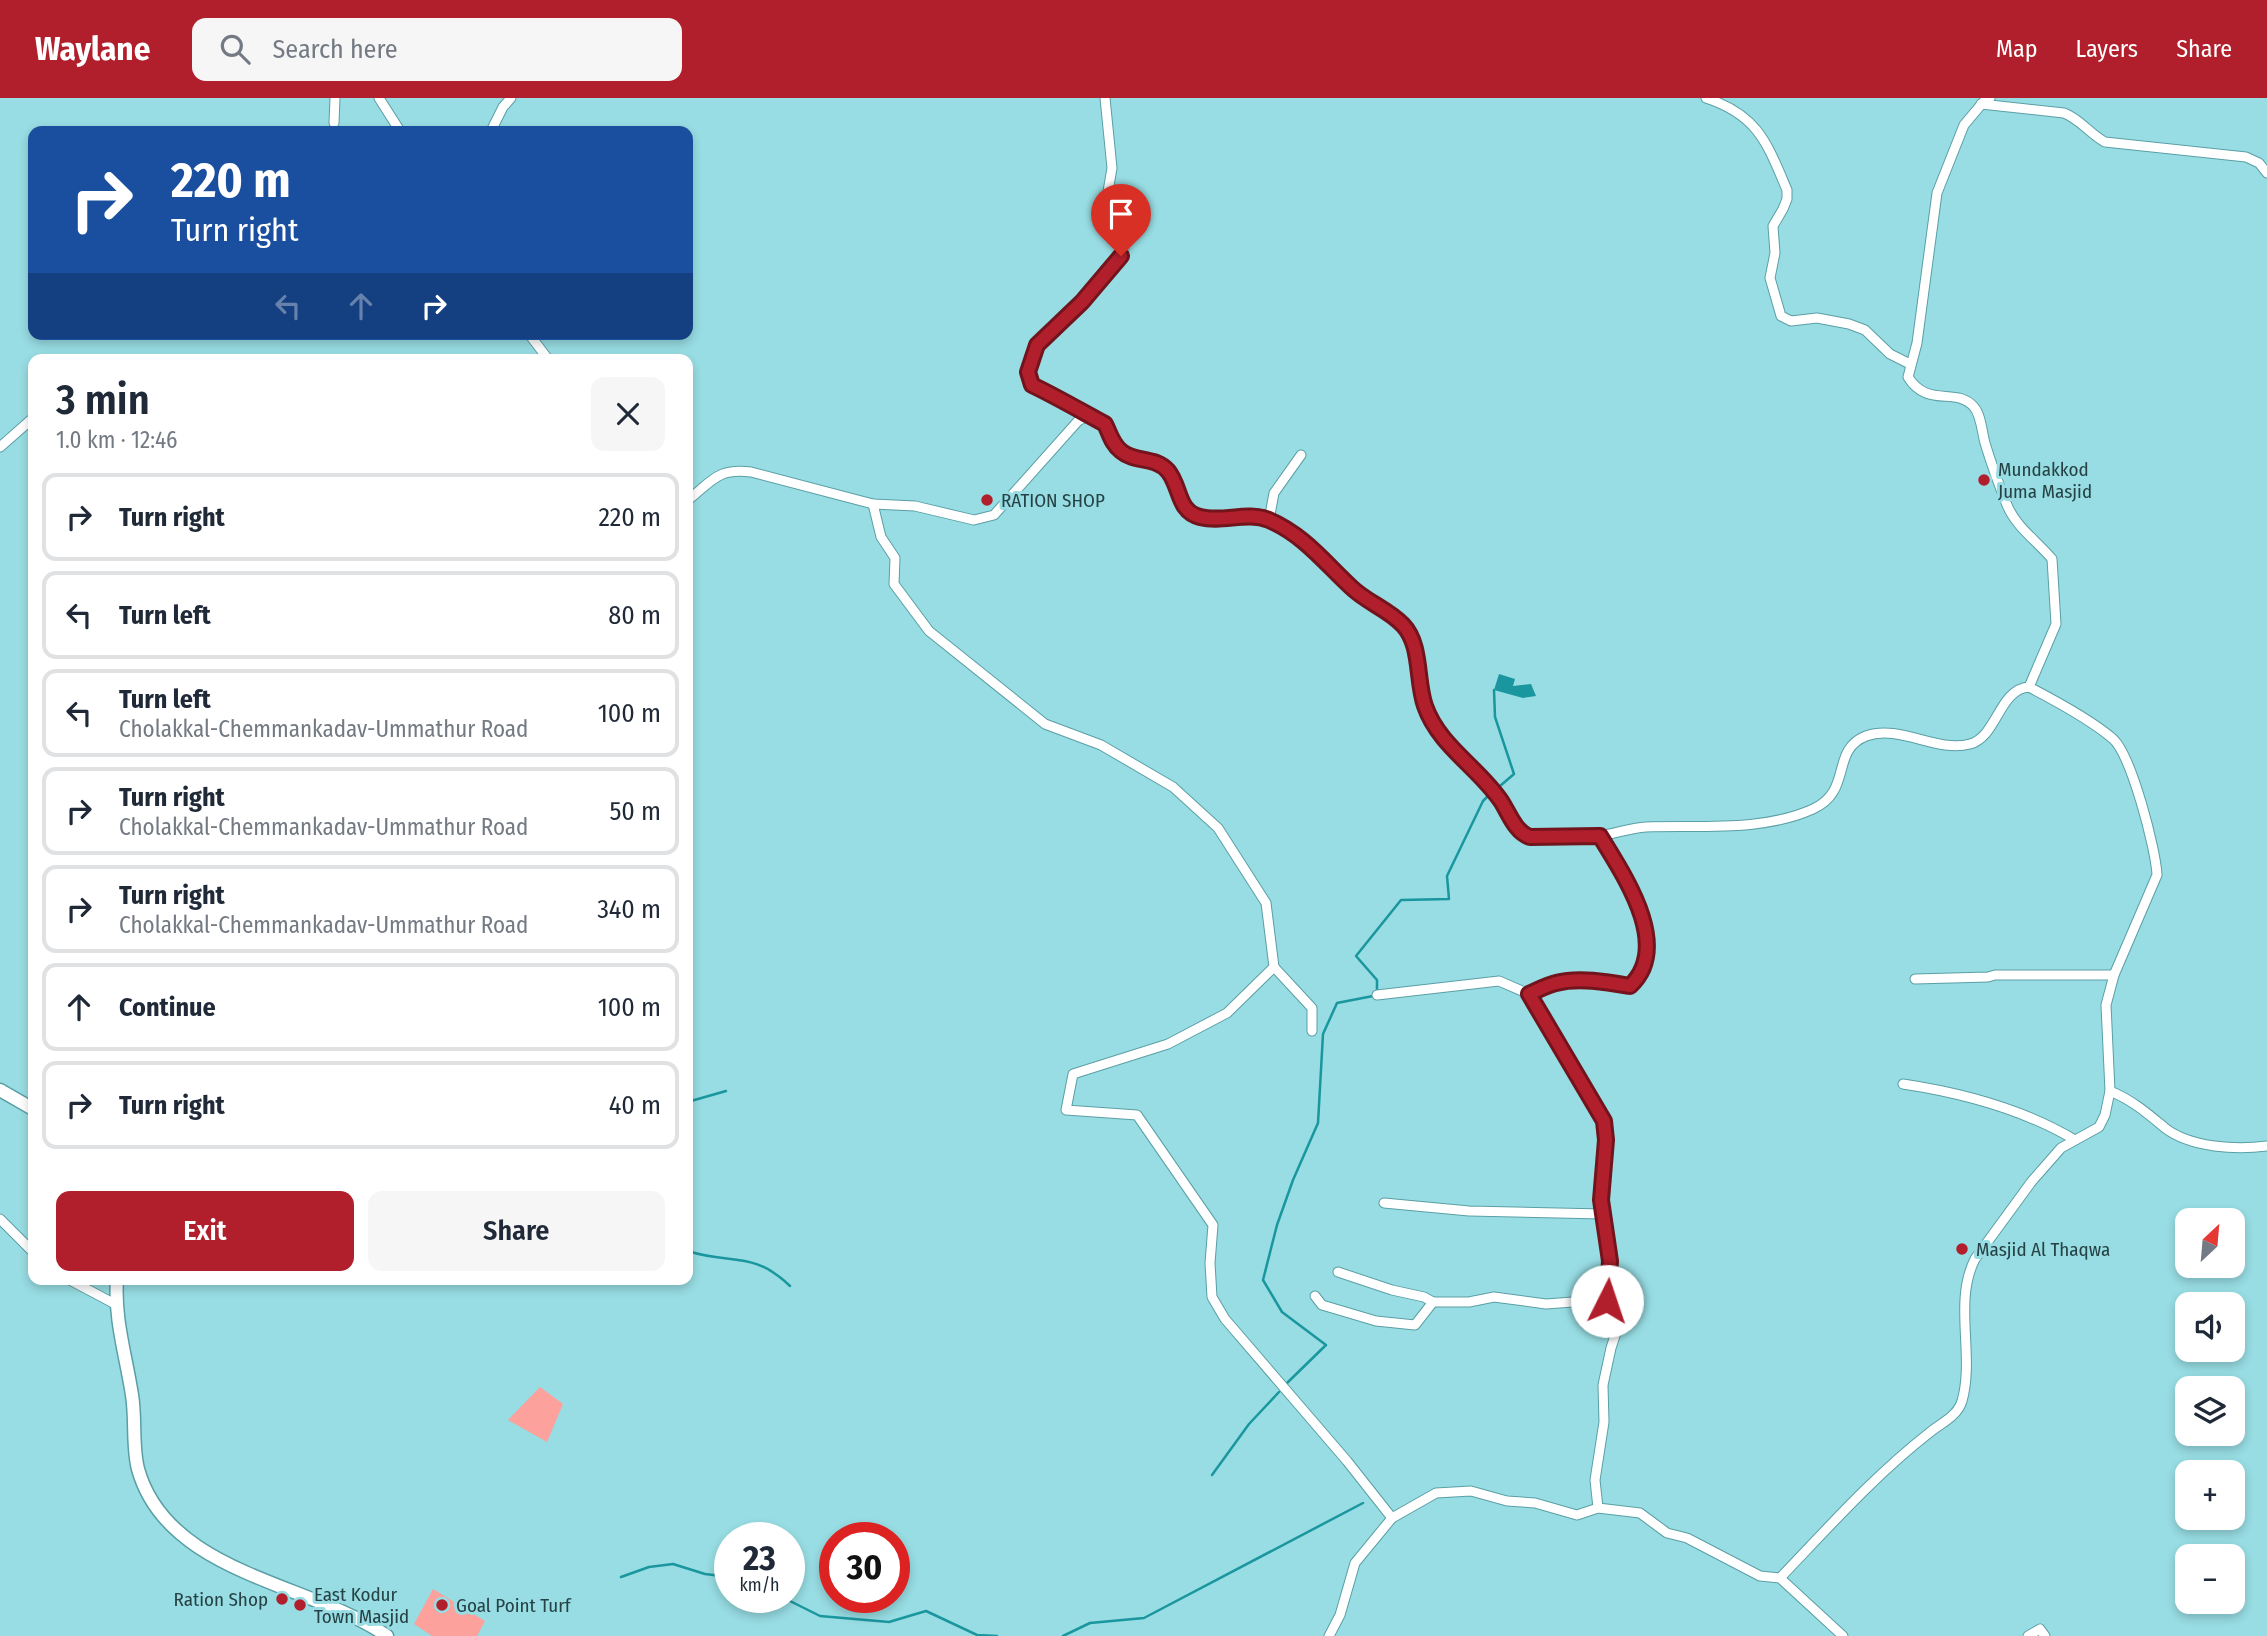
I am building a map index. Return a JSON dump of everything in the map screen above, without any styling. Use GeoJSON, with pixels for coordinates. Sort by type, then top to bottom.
{"type":"FeatureCollection","features":[{"type":"Feature","properties":{"kind":"main road"},"geometry":{"type":"LineString","coordinates":[[0,1090],[28,1106]]}},
{"type":"Feature","properties":{"kind":"main road"},"geometry":{"type":"LineString","coordinates":[[117,1285],[115,1304],[132,1396],[138,1468],[160,1513],[204,1551],[259,1579],[321,1602],[387,1636]]}},
{"type":"Feature","properties":{"kind":"street"},"geometry":{"type":"LineString","coordinates":[[334,123],[335,98]]}},
{"type":"Feature","properties":{"kind":"street"},"geometry":{"type":"LineString","coordinates":[[379,98],[397,126]]}},
{"type":"Feature","properties":{"kind":"street"},"geometry":{"type":"LineString","coordinates":[[494,126],[511,98]]}},
{"type":"Feature","properties":{"kind":"street"},"geometry":{"type":"LineString","coordinates":[[1105,98],[1112,168],[1105,209],[1124,249],[1082,302],[1037,345],[1028,372],[1032,385],[1105,424],[1111,440],[1121,452],[1162,465],[1171,474],[1182,503],[1189,512],[1207,518],[1252,516],[1269,520],[1308,543],[1351,588],[1405,626],[1412,641],[1424,705],[1433,725],[1441,737],[1500,799],[1523,835],[1600,836],[1642,827],[1768,823],[1814,809],[1830,798],[1840,781],[1846,752],[1853,743],[1882,732],[1955,745],[1972,744],[1984,734],[2006,702],[2018,690],[2029,687],[2115,739],[2139,793],[2156,860],[2157,875],[2114,975],[2106,1005],[2110,1091],[2105,1115],[2099,1126],[2061,1148],[2032,1181],[1981,1250],[1968,1273],[1965,1384],[1961,1404],[1952,1417],[1928,1433],[1863,1491],[1780,1578]]}},
{"type":"Feature","properties":{"kind":"street"},"geometry":{"type":"LineString","coordinates":[[1706,98],[1729,105],[1761,134],[1787,190],[1787,199],[1773,226],[1775,254],[1770,278],[1781,316],[1791,321],[1816,318],[1837,320],[1857,327],[1865,330],[1890,354],[1910,364]]}},
{"type":"Feature","properties":{"kind":"street"},"geometry":{"type":"LineString","coordinates":[[1990,98],[1981,104],[1964,125],[1937,193],[1917,343],[1908,377],[1922,392],[1936,397],[1965,400],[1976,408],[1985,443],[2008,507],[2024,530],[2052,559],[2056,624],[2029,687]]}},
{"type":"Feature","properties":{"kind":"street"},"geometry":{"type":"LineString","coordinates":[[1981,104],[2064,113],[2073,116],[2105,142],[2246,157],[2259,163],[2267,173]]}},
{"type":"Feature","properties":{"kind":"street"},"geometry":{"type":"LineString","coordinates":[[534,340],[544,354]]}},
{"type":"Feature","properties":{"kind":"street"},"geometry":{"type":"LineString","coordinates":[[693,496],[723,473],[734,470],[873,504],[915,506],[974,520],[994,515],[1055,445],[1078,421],[1087,416]]}},
{"type":"Feature","properties":{"kind":"street"},"geometry":{"type":"LineString","coordinates":[[0,447],[28,422]]}},
{"type":"Feature","properties":{"kind":"street"},"geometry":{"type":"LineString","coordinates":[[1269,520],[1274,493],[1301,455]]}},
{"type":"Feature","properties":{"kind":"street"},"geometry":{"type":"LineString","coordinates":[[873,504],[881,537],[895,558],[894,583],[929,631],[1045,724],[1101,745],[1173,787],[1218,828],[1266,903],[1274,967],[1312,1008],[1312,1031]]}},
{"type":"Feature","properties":{"kind":"street"},"geometry":{"type":"LineString","coordinates":[[1529,994],[1563,982],[1606,982],[1630,986],[1641,976],[1646,961],[1645,924],[1629,885],[1600,836]]}},
{"type":"Feature","properties":{"kind":"street"},"geometry":{"type":"LineString","coordinates":[[1274,967],[1227,1013],[1168,1044],[1073,1073],[1066,1111],[1137,1115],[1213,1224],[1209,1263],[1212,1297],[1225,1319],[1347,1461],[1392,1518]]}},
{"type":"Feature","properties":{"kind":"street"},"geometry":{"type":"LineString","coordinates":[[1915,979],[1995,975],[2114,975]]}},
{"type":"Feature","properties":{"kind":"street"},"geometry":{"type":"LineString","coordinates":[[1377,995],[1499,981],[1529,994],[1604,1121],[1606,1140],[1601,1200],[1610,1261],[1607,1301]]}},
{"type":"Feature","properties":{"kind":"street"},"geometry":{"type":"LineString","coordinates":[[1903,1084],[1935,1088],[2006,1108],[2046,1123],[2075,1140]]}},
{"type":"Feature","properties":{"kind":"street"},"geometry":{"type":"LineString","coordinates":[[2110,1091],[2139,1106],[2167,1129],[2197,1141],[2226,1149],[2267,1146]]}},
{"type":"Feature","properties":{"kind":"street"},"geometry":{"type":"LineString","coordinates":[[1384,1203],[1469,1211],[1604,1214]]}},
{"type":"Feature","properties":{"kind":"street"},"geometry":{"type":"LineString","coordinates":[[0,1219],[28,1247]]}},
{"type":"Feature","properties":{"kind":"street"},"geometry":{"type":"LineString","coordinates":[[1338,1272],[1433,1302],[1469,1302],[1494,1297],[1546,1304],[1626,1302],[1611,1348],[1603,1385],[1604,1423],[1595,1480],[1598,1507]]}},
{"type":"Feature","properties":{"kind":"street"},"geometry":{"type":"LineString","coordinates":[[79,1285],[115,1304]]}},
{"type":"Feature","properties":{"kind":"street"},"geometry":{"type":"LineString","coordinates":[[1315,1296],[1322,1305],[1355,1315],[1376,1321],[1415,1325],[1433,1302]]}},
{"type":"Feature","properties":{"kind":"street"},"geometry":{"type":"LineString","coordinates":[[1329,1636],[1340,1615],[1355,1563],[1392,1518],[1436,1493],[1471,1491],[1507,1501],[1535,1503],[1577,1515],[1598,1507],[1640,1513],[1667,1533],[1687,1538],[1760,1576],[1780,1578],[1843,1636]]}},
{"type":"Feature","properties":{"kind":"street"},"geometry":{"type":"LineString","coordinates":[[2028,1636],[2040,1629],[2045,1636]]}},
{"type":"Feature","properties":{"kind":"shaded area"},"geometry":{"type":"Polygon","coordinates":[[[540,1387],[563,1404],[547,1442],[508,1420],[540,1387]]]}},
{"type":"Feature","properties":{"kind":"shaded area","name":"Goal Point Turf"},"geometry":{"type":"Polygon","coordinates":[[[433,1589],[485,1621],[477,1636],[432,1636],[414,1624],[433,1589]]]}},
{"type":"Feature","properties":{"kind":"water"},"geometry":{"type":"Polygon","coordinates":[[[1499,674],[1515,679],[1513,686],[1531,684],[1536,696],[1523,698],[1494,690],[1499,674]]]}},
{"type":"Feature","properties":{"kind":"waterway"},"geometry":{"type":"LineString","coordinates":[[1494,690],[1495,717],[1514,774],[1500,786]]}},
{"type":"Feature","properties":{"kind":"waterway"},"geometry":{"type":"LineString","coordinates":[[1377,993],[1377,980],[1356,956],[1401,900],[1449,899],[1447,876],[1487,797]]}},
{"type":"Feature","properties":{"kind":"waterway"},"geometry":{"type":"LineString","coordinates":[[1287,1383],[1326,1345],[1282,1312],[1263,1280],[1277,1225],[1318,1123],[1323,1034],[1337,1003],[1373,996]]}},
{"type":"Feature","properties":{"kind":"waterway"},"geometry":{"type":"LineString","coordinates":[[693,1100],[726,1091]]}},
{"type":"Feature","properties":{"kind":"waterway"},"geometry":{"type":"LineString","coordinates":[[693,1252],[753,1263],[777,1275],[790,1286]]}},
{"type":"Feature","properties":{"kind":"waterway"},"geometry":{"type":"LineString","coordinates":[[1212,1475],[1249,1424],[1279,1392]]}},
{"type":"Feature","properties":{"kind":"waterway"},"geometry":{"type":"LineString","coordinates":[[1063,1636],[1090,1623],[1144,1618],[1363,1503]]}},
{"type":"Feature","properties":{"kind":"waterway"},"geometry":{"type":"LineString","coordinates":[[621,1577],[649,1567],[673,1564],[714,1575]]}},
{"type":"Feature","properties":{"kind":"waterway"},"geometry":{"type":"LineString","coordinates":[[805,1608],[820,1616],[889,1622],[926,1611],[977,1635],[997,1636]]}},
{"type":"Feature","properties":{"kind":"place","name":"Mundakkod Juma Masjid"},"geometry":{"type":"Point","coordinates":[1984,480]}},
{"type":"Feature","properties":{"kind":"place","name":"RATION SHOP"},"geometry":{"type":"Point","coordinates":[987,500]}},
{"type":"Feature","properties":{"kind":"place","name":"Masjid Al Thaqwa"},"geometry":{"type":"Point","coordinates":[1962,1249]}},
{"type":"Feature","properties":{"kind":"place","name":"Ration Shop"},"geometry":{"type":"Point","coordinates":[282,1599]}},
{"type":"Feature","properties":{"kind":"place","name":"East Kodur Town Masjid"},"geometry":{"type":"Point","coordinates":[300,1605]}},
{"type":"Feature","properties":{"kind":"place","name":"Goal Point Turf"},"geometry":{"type":"Point","coordinates":[442,1605]}},
{"type":"Feature","properties":{"kind":"route"},"geometry":{"type":"LineString","coordinates":[[1121,256],[1082,302],[1037,345],[1028,372],[1032,385],[1105,424],[1111,440],[1121,452],[1162,465],[1171,474],[1182,503],[1189,512],[1207,518],[1252,516],[1269,520],[1308,543],[1351,588],[1405,626],[1412,641],[1424,705],[1433,725],[1441,737],[1500,799],[1523,835],[1600,836],[1629,885],[1645,924],[1646,961],[1641,976],[1630,986],[1606,982],[1563,982],[1529,994],[1604,1121],[1606,1140],[1601,1200],[1610,1261],[1607,1301]]}}]}
